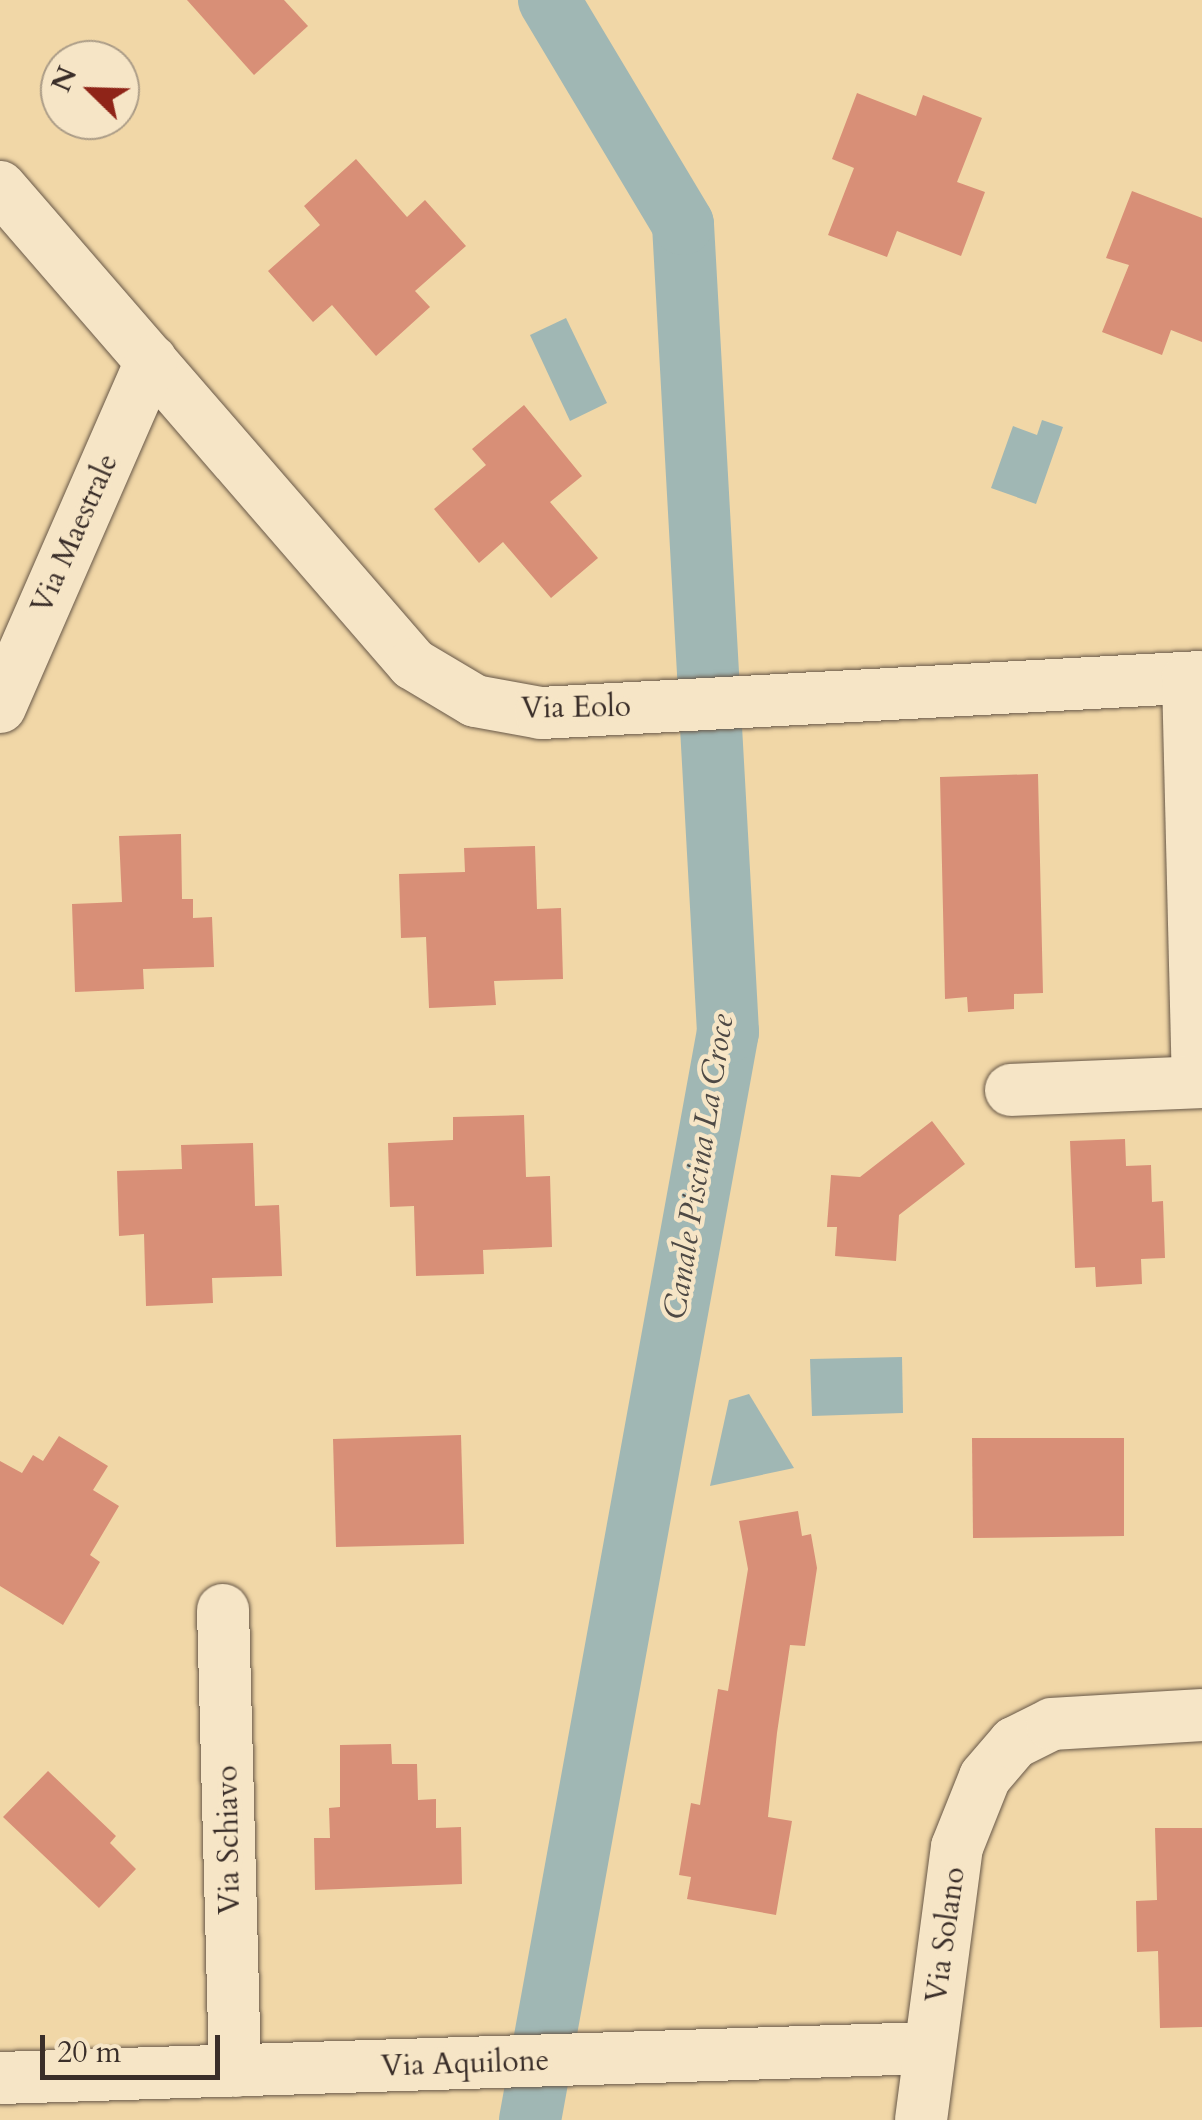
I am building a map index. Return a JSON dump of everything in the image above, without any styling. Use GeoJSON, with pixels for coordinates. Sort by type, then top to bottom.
{"type":"FeatureCollection","features":[{"type":"Feature","properties":{"kind":"street","name":"Via Eolo"},"geometry":{"type":"LineString","coordinates":[[0,187],[394,644],[436,681],[475,701],[518,711],[1195,677]]}},
{"type":"Feature","properties":{"kind":"street","name":"Via Maestrale"},"geometry":{"type":"LineString","coordinates":[[0,707],[151,361]]}},
{"type":"Feature","properties":{"kind":"street"},"geometry":{"type":"LineString","coordinates":[[1011,1090],[1200,1082],[1195,677]]}},
{"type":"Feature","properties":{"kind":"street","name":"Via Schiavo"},"geometry":{"type":"LineString","coordinates":[[223,1610],[235,2070]]}},
{"type":"Feature","properties":{"kind":"street","name":"Via Solano"},"geometry":{"type":"LineString","coordinates":[[921,2120],[957,1847],[973,1798],[998,1759],[1052,1724],[1202,1715]]}},
{"type":"Feature","properties":{"kind":"street","name":"Via Aquilone"},"geometry":{"type":"LineString","coordinates":[[31,2092],[235,2070],[930,2048]]}},
{"type":"Feature","properties":{"kind":"water"},"geometry":{"type":"Polygon","coordinates":[[[566,318],[607,403],[570,421],[530,335],[566,318]]]}},
{"type":"Feature","properties":{"kind":"water"},"geometry":{"type":"Polygon","coordinates":[[[1042,420],[1063,427],[1036,504],[991,488],[1013,426],[1037,435],[1042,420]]]}},
{"type":"Feature","properties":{"kind":"water"},"geometry":{"type":"Polygon","coordinates":[[[902,1357],[903,1413],[812,1416],[810,1359],[902,1357]]]}},
{"type":"Feature","properties":{"kind":"water"},"geometry":{"type":"Polygon","coordinates":[[[749,1394],[794,1468],[710,1486],[729,1400],[749,1394]]]}},
{"type":"Feature","properties":{"kind":"building"},"geometry":{"type":"Polygon","coordinates":[[[187,0],[284,0],[308,26],[254,75],[187,0]]]}},
{"type":"Feature","properties":{"kind":"building"},"geometry":{"type":"Polygon","coordinates":[[[857,93],[916,116],[923,95],[982,118],[957,182],[985,192],[961,256],[897,231],[887,257],[828,235],[854,168],[832,159],[857,93]]]}},
{"type":"Feature","properties":{"kind":"building"},"geometry":{"type":"Polygon","coordinates":[[[356,159],[407,217],[425,200],[466,246],[415,291],[430,307],[376,356],[332,305],[313,322],[268,271],[320,225],[304,206],[356,159]]]}},
{"type":"Feature","properties":{"kind":"building"},"geometry":{"type":"Polygon","coordinates":[[[1132,191],[1202,218],[1202,342],[1171,330],[1162,355],[1102,332],[1129,265],[1106,258],[1132,191]]]}},
{"type":"Feature","properties":{"kind":"building"},"geometry":{"type":"Polygon","coordinates":[[[524,405],[582,476],[550,502],[598,558],[551,598],[503,542],[479,563],[434,509],[486,465],[472,449],[524,405]]]}},
{"type":"Feature","properties":{"kind":"building"},"geometry":{"type":"Polygon","coordinates":[[[1038,774],[1043,993],[1014,994],[1014,1009],[968,1012],[967,997],[945,999],[940,777],[1038,774]]]}},
{"type":"Feature","properties":{"kind":"building"},"geometry":{"type":"Polygon","coordinates":[[[181,834],[182,899],[193,899],[193,918],[212,917],[214,967],[143,969],[144,989],[75,992],[72,904],[122,902],[119,836],[181,834]]]}},
{"type":"Feature","properties":{"kind":"building"},"geometry":{"type":"Polygon","coordinates":[[[535,846],[537,909],[561,908],[563,979],[494,981],[496,1005],[429,1008],[426,937],[401,938],[399,874],[465,872],[464,848],[535,846]]]}},
{"type":"Feature","properties":{"kind":"building"},"geometry":{"type":"Polygon","coordinates":[[[524,1115],[526,1177],[550,1176],[552,1247],[483,1250],[484,1274],[416,1276],[414,1206],[390,1207],[388,1143],[453,1140],[453,1117],[524,1115]]]}},
{"type":"Feature","properties":{"kind":"building"},"geometry":{"type":"Polygon","coordinates":[[[932,1121],[965,1164],[899,1215],[896,1261],[835,1256],[837,1227],[827,1227],[831,1175],[860,1177],[932,1121]]]}},
{"type":"Feature","properties":{"kind":"building"},"geometry":{"type":"Polygon","coordinates":[[[1125,1139],[1126,1166],[1151,1165],[1152,1202],[1163,1201],[1165,1258],[1141,1259],[1142,1284],[1096,1287],[1095,1267],[1075,1268],[1070,1141],[1125,1139]]]}},
{"type":"Feature","properties":{"kind":"building"},"geometry":{"type":"Polygon","coordinates":[[[253,1143],[255,1206],[279,1205],[282,1276],[212,1278],[213,1303],[146,1306],[144,1234],[119,1236],[117,1171],[182,1169],[181,1145],[253,1143]]]}},
{"type":"Feature","properties":{"kind":"building"},"geometry":{"type":"Polygon","coordinates":[[[461,1435],[464,1544],[336,1547],[333,1439],[461,1435]]]}},
{"type":"Feature","properties":{"kind":"building"},"geometry":{"type":"Polygon","coordinates":[[[59,1436],[108,1466],[93,1490],[119,1506],[90,1555],[100,1562],[63,1625],[0,1586],[0,1461],[22,1473],[33,1455],[43,1461],[59,1436]]]}},
{"type":"Feature","properties":{"kind":"building"},"geometry":{"type":"Polygon","coordinates":[[[972,1438],[1124,1438],[1124,1536],[973,1538],[972,1438]]]}},
{"type":"Feature","properties":{"kind":"building"},"geometry":{"type":"Polygon","coordinates":[[[798,1511],[802,1536],[811,1534],[817,1568],[805,1646],[790,1645],[777,1733],[768,1817],[792,1821],[776,1915],[687,1899],[691,1877],[679,1875],[691,1803],[700,1805],[718,1689],[728,1691],[748,1569],[739,1521],[798,1511]]]}},
{"type":"Feature","properties":{"kind":"building"},"geometry":{"type":"Polygon","coordinates":[[[391,1744],[392,1764],[417,1764],[418,1800],[436,1799],[436,1828],[461,1827],[462,1884],[315,1890],[314,1838],[330,1838],[329,1808],[340,1807],[340,1745],[391,1744]]]}},
{"type":"Feature","properties":{"kind":"building"},"geometry":{"type":"Polygon","coordinates":[[[48,1771],[116,1836],[110,1843],[136,1869],[99,1908],[3,1817],[48,1771]]]}},
{"type":"Feature","properties":{"kind":"building"},"geometry":{"type":"Polygon","coordinates":[[[1155,1828],[1202,1828],[1202,2027],[1160,2028],[1158,1951],[1137,1952],[1136,1901],[1157,1900],[1155,1828]]]}},
{"type":"Feature","properties":{"kind":"waterway","name":"Canale Piscina La Croce"},"geometry":{"type":"LineString","coordinates":[[530,2120],[728,1032],[683,224],[549,0]]}}]}
